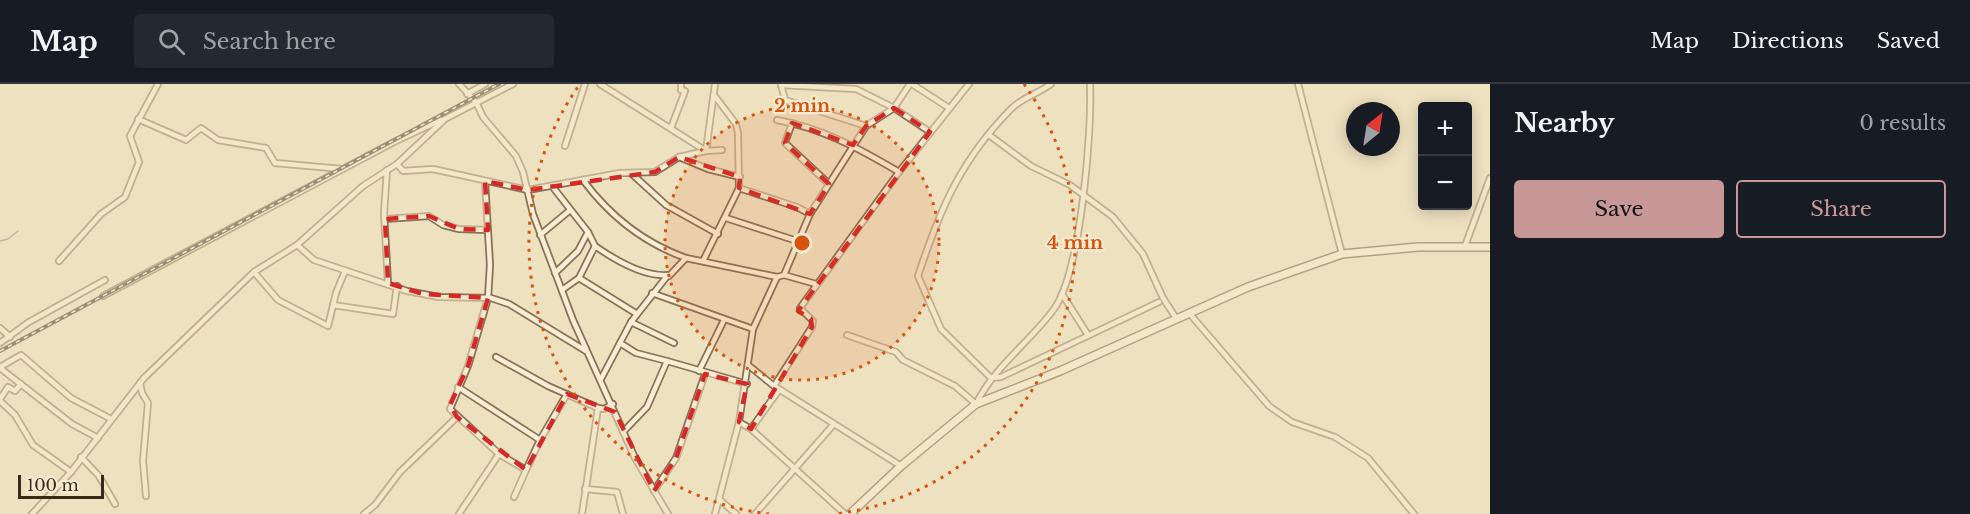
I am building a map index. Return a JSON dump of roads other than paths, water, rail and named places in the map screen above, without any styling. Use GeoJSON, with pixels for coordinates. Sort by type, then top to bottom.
{"type":"FeatureCollection","features":[{"type":"Feature","properties":{"kind":"street"},"geometry":{"type":"LineString","coordinates":[[59,261],[101,214],[125,197],[139,162],[130,136],[158,84]]}},
{"type":"Feature","properties":{"kind":"street"},"geometry":{"type":"LineString","coordinates":[[459,84],[476,102],[483,117],[516,156],[540,235],[586,351],[613,404],[623,432],[668,514]]}},
{"type":"Feature","properties":{"kind":"street"},"geometry":{"type":"LineString","coordinates":[[467,94],[485,84]]}},
{"type":"Feature","properties":{"kind":"street"},"geometry":{"type":"LineString","coordinates":[[103,296],[342,169],[513,84]]}},
{"type":"Feature","properties":{"kind":"street"},"geometry":{"type":"LineString","coordinates":[[565,146],[585,84]]}},
{"type":"Feature","properties":{"kind":"street"},"geometry":{"type":"LineString","coordinates":[[600,84],[706,151]]}},
{"type":"Feature","properties":{"kind":"street"},"geometry":{"type":"LineString","coordinates":[[671,128],[685,91],[681,90],[681,84]]}},
{"type":"Feature","properties":{"kind":"street"},"geometry":{"type":"LineString","coordinates":[[706,151],[715,84]]}},
{"type":"Feature","properties":{"kind":"street"},"geometry":{"type":"LineString","coordinates":[[784,275],[810,214],[866,126],[894,108],[911,84],[949,108]]}},
{"type":"Feature","properties":{"kind":"street"},"geometry":{"type":"LineString","coordinates":[[752,429],[812,327],[813,321],[800,308],[899,172],[969,84]]}},
{"type":"Feature","properties":{"kind":"street"},"geometry":{"type":"LineString","coordinates":[[991,378],[941,329],[918,276],[935,226],[957,177],[1014,106],[1051,84]]}},
{"type":"Feature","properties":{"kind":"street"},"geometry":{"type":"LineString","coordinates":[[976,404],[991,378],[1034,333],[1062,294],[1076,244],[1083,193],[1091,122],[1090,84]]}},
{"type":"Feature","properties":{"kind":"street"},"geometry":{"type":"LineString","coordinates":[[1298,84],[1342,254]]}},
{"type":"Feature","properties":{"kind":"street"},"geometry":{"type":"LineString","coordinates":[[866,126],[785,100],[781,85],[856,89],[894,108],[930,132]]}},
{"type":"Feature","properties":{"kind":"street"},"geometry":{"type":"LineString","coordinates":[[703,261],[740,188],[736,124],[714,95]]}},
{"type":"Feature","properties":{"kind":"street"},"geometry":{"type":"LineString","coordinates":[[32,514],[71,472],[140,382],[254,272],[297,245],[363,186],[397,165],[451,115]]}},
{"type":"Feature","properties":{"kind":"street"},"geometry":{"type":"LineString","coordinates":[[138,119],[186,140],[201,128],[218,140],[266,148],[275,163],[342,169]]}},
{"type":"Feature","properties":{"kind":"street"},"geometry":{"type":"LineString","coordinates":[[777,120],[792,123],[853,145],[899,172]]}},
{"type":"Feature","properties":{"kind":"street"},"geometry":{"type":"LineString","coordinates":[[792,123],[785,143],[829,184]]}},
{"type":"Feature","properties":{"kind":"street"},"geometry":{"type":"LineString","coordinates":[[989,135],[1031,166],[1083,193],[1102,207],[1130,234],[1176,318]]}},
{"type":"Feature","properties":{"kind":"street"},"geometry":{"type":"LineString","coordinates":[[397,165],[403,171],[433,169],[528,190],[583,180],[655,172],[679,157],[722,150]]}},
{"type":"Feature","properties":{"kind":"street"},"geometry":{"type":"LineString","coordinates":[[679,157],[708,169],[740,177]]}},
{"type":"Feature","properties":{"kind":"street"},"geometry":{"type":"LineString","coordinates":[[387,170],[385,219],[388,283]]}},
{"type":"Feature","properties":{"kind":"street"},"geometry":{"type":"LineString","coordinates":[[632,174],[666,205],[718,234]]}},
{"type":"Feature","properties":{"kind":"street"},"geometry":{"type":"LineString","coordinates":[[1465,246],[1490,178]]}},
{"type":"Feature","properties":{"kind":"street"},"geometry":{"type":"LineString","coordinates":[[583,180],[616,217],[652,242],[686,258],[777,277],[784,275],[816,284]]}},
{"type":"Feature","properties":{"kind":"street"},"geometry":{"type":"LineString","coordinates":[[485,181],[488,298],[468,366],[450,409],[499,454],[526,470]]}},
{"type":"Feature","properties":{"kind":"street"},"geometry":{"type":"LineString","coordinates":[[552,186],[569,211],[588,232],[595,246],[644,272],[656,276],[669,276]]}},
{"type":"Feature","properties":{"kind":"street"},"geometry":{"type":"LineString","coordinates":[[740,188],[797,207],[810,214]]}},
{"type":"Feature","properties":{"kind":"street"},"geometry":{"type":"LineString","coordinates":[[540,235],[569,211]]}},
{"type":"Feature","properties":{"kind":"street"},"geometry":{"type":"LineString","coordinates":[[385,219],[429,216],[443,225],[459,229],[488,230]]}},
{"type":"Feature","properties":{"kind":"street"},"geometry":{"type":"LineString","coordinates":[[726,218],[797,241]]}},
{"type":"Feature","properties":{"kind":"street"},"geometry":{"type":"LineString","coordinates":[[555,273],[578,251],[588,232]]}},
{"type":"Feature","properties":{"kind":"street"},"geometry":{"type":"LineString","coordinates":[[297,245],[314,260],[407,291],[439,297],[488,298],[509,304],[586,351]]}},
{"type":"Feature","properties":{"kind":"street"},"geometry":{"type":"LineString","coordinates":[[562,290],[579,278],[595,246]]}},
{"type":"Feature","properties":{"kind":"street"},"geometry":{"type":"LineString","coordinates":[[850,514],[901,466],[976,404],[1248,286],[1342,254],[1418,247],[1490,247]]}},
{"type":"Feature","properties":{"kind":"street"},"geometry":{"type":"LineString","coordinates":[[601,380],[631,322],[652,293],[686,258]]}},
{"type":"Feature","properties":{"kind":"street"},"geometry":{"type":"LineString","coordinates":[[254,272],[278,300],[328,326],[345,272]]}},
{"type":"Feature","properties":{"kind":"street"},"geometry":{"type":"LineString","coordinates":[[715,514],[747,384],[753,329],[777,277]]}},
{"type":"Feature","properties":{"kind":"street"},"geometry":{"type":"LineString","coordinates":[[579,278],[637,314]]}},
{"type":"Feature","properties":{"kind":"street"},"geometry":{"type":"LineString","coordinates":[[0,343],[29,322],[105,280]]}},
{"type":"Feature","properties":{"kind":"street"},"geometry":{"type":"LineString","coordinates":[[333,306],[393,314],[397,286]]}},
{"type":"Feature","properties":{"kind":"street"},"geometry":{"type":"LineString","coordinates":[[652,293],[753,329]]}},
{"type":"Feature","properties":{"kind":"street"},"geometry":{"type":"LineString","coordinates":[[1062,294],[1088,335]]}},
{"type":"Feature","properties":{"kind":"street"},"geometry":{"type":"LineString","coordinates":[[991,378],[1001,377],[1159,302]]}},
{"type":"Feature","properties":{"kind":"street"},"geometry":{"type":"LineString","coordinates":[[1189,313],[1269,406],[1292,422],[1335,437],[1368,458],[1414,514]]}},
{"type":"Feature","properties":{"kind":"street"},"geometry":{"type":"LineString","coordinates":[[699,371],[724,320]]}},
{"type":"Feature","properties":{"kind":"street"},"geometry":{"type":"LineString","coordinates":[[631,322],[674,343]]}},
{"type":"Feature","properties":{"kind":"street"},"geometry":{"type":"LineString","coordinates":[[0,328],[10,337]]}},
{"type":"Feature","properties":{"kind":"street"},"geometry":{"type":"LineString","coordinates":[[847,335],[896,352],[903,360],[955,386],[976,404]]}},
{"type":"Feature","properties":{"kind":"street"},"geometry":{"type":"LineString","coordinates":[[620,343],[636,353],[747,384]]}},
{"type":"Feature","properties":{"kind":"street"},"geometry":{"type":"LineString","coordinates":[[98,438],[72,424],[0,368],[19,354],[71,398],[111,419]]}},
{"type":"Feature","properties":{"kind":"street"},"geometry":{"type":"LineString","coordinates":[[496,357],[598,408],[604,409],[613,404]]}},
{"type":"Feature","properties":{"kind":"street"},"geometry":{"type":"LineString","coordinates":[[623,432],[647,407],[667,361]]}},
{"type":"Feature","properties":{"kind":"street"},"geometry":{"type":"LineString","coordinates":[[748,365],[776,388],[901,466]]}},
{"type":"Feature","properties":{"kind":"street"},"geometry":{"type":"LineString","coordinates":[[654,491],[676,458],[705,374]]}},
{"type":"Feature","properties":{"kind":"street"},"geometry":{"type":"LineString","coordinates":[[140,382],[142,393],[148,403],[143,461],[146,496]]}},
{"type":"Feature","properties":{"kind":"street"},"geometry":{"type":"LineString","coordinates":[[21,384],[15,391],[8,387],[0,400],[15,415],[33,445],[71,472]]}},
{"type":"Feature","properties":{"kind":"street"},"geometry":{"type":"LineString","coordinates":[[458,387],[540,440]]}},
{"type":"Feature","properties":{"kind":"street"},"geometry":{"type":"LineString","coordinates":[[514,497],[540,440],[567,394]]}},
{"type":"Feature","properties":{"kind":"street"},"geometry":{"type":"LineString","coordinates":[[582,514],[598,408]]}},
{"type":"Feature","properties":{"kind":"street"},"geometry":{"type":"LineString","coordinates":[[364,514],[375,505],[400,472],[458,417]]}},
{"type":"Feature","properties":{"kind":"street"},"geometry":{"type":"LineString","coordinates":[[739,422],[752,429],[844,514]]}},
{"type":"Feature","properties":{"kind":"street"},"geometry":{"type":"LineString","coordinates":[[755,514],[834,424]]}},
{"type":"Feature","properties":{"kind":"street"},"geometry":{"type":"LineString","coordinates":[[459,514],[499,454]]}},
{"type":"Feature","properties":{"kind":"street"},"geometry":{"type":"LineString","coordinates":[[81,457],[99,476],[115,504]]}},
{"type":"Feature","properties":{"kind":"street"},"geometry":{"type":"LineString","coordinates":[[585,489],[617,492],[623,514]]}},
{"type":"Feature","properties":{"kind":"street"},"geometry":{"type":"LineString","coordinates":[[720,500],[736,514]]}},
{"type":"Feature","properties":{"kind":"waterway"},"geometry":{"type":"LineString","coordinates":[[0,241],[8,239],[18,231]]}},
{"type":"Feature","properties":{"kind":"railway"},"geometry":{"type":"LineString","coordinates":[[0,351],[499,84]]}}]}
